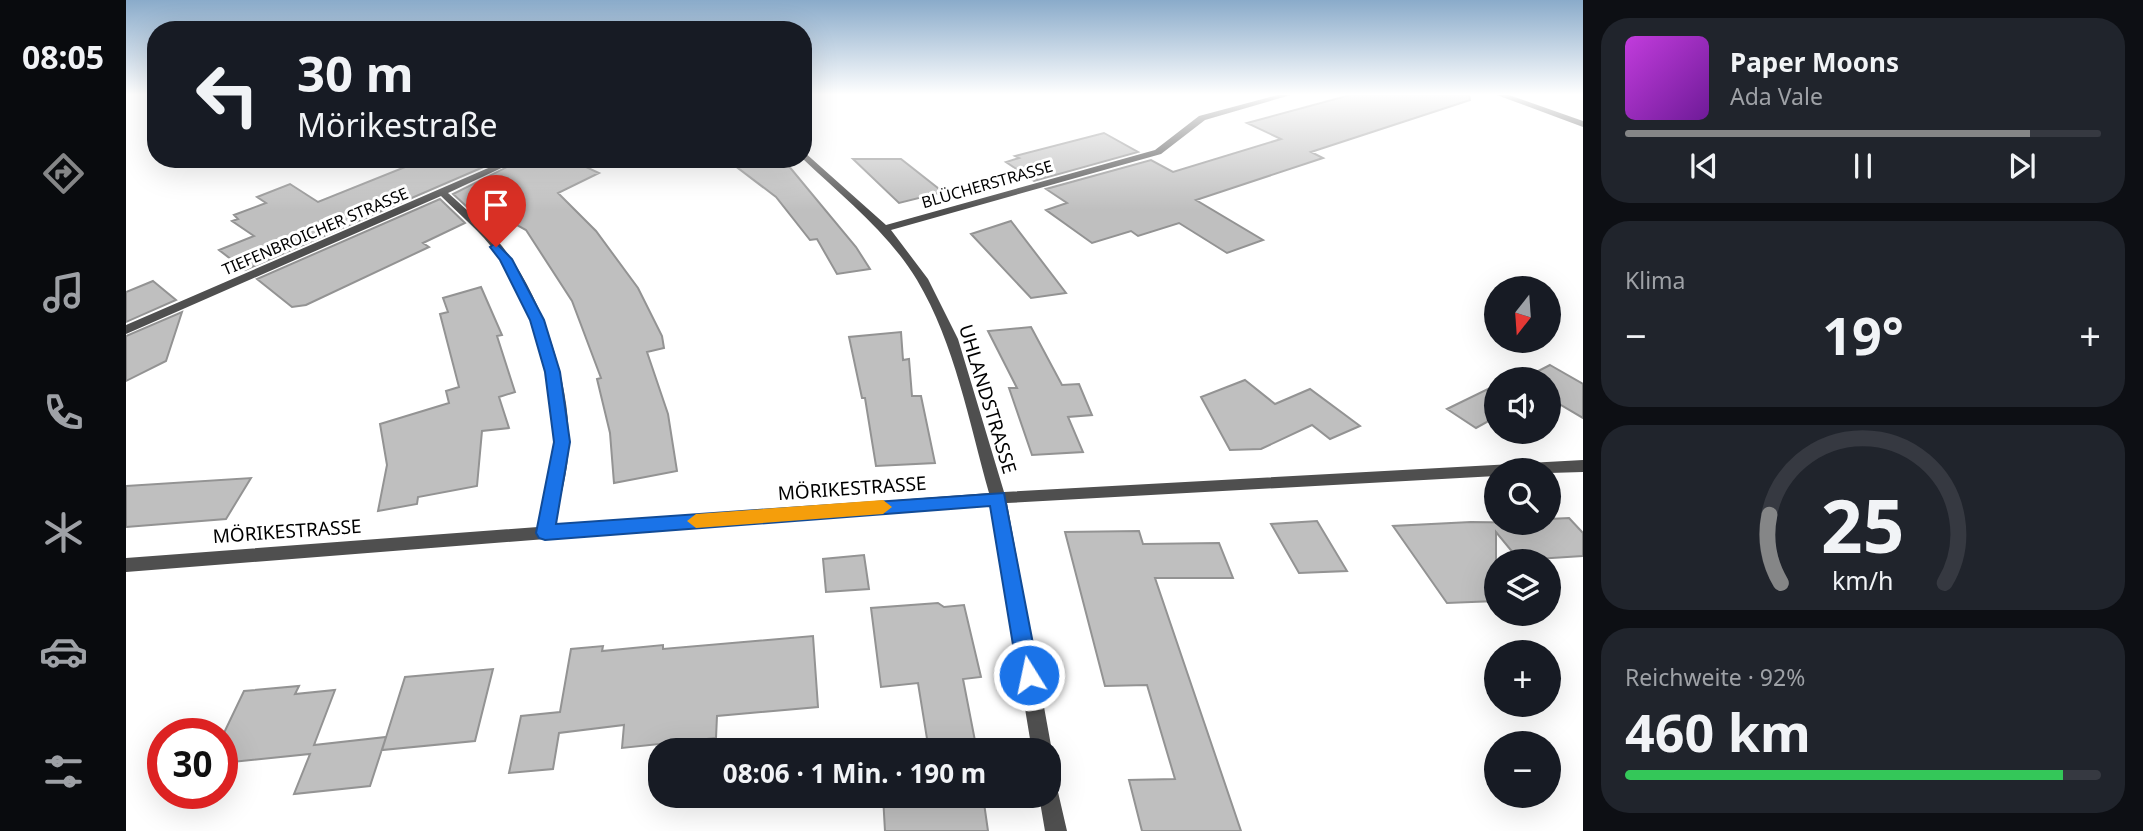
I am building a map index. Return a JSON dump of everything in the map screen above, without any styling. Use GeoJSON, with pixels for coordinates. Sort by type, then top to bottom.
{"type":"FeatureCollection","features":[{"type":"Feature","properties":{"kind":"street","name":"BLÜCHERSTRASSE"},"geometry":{"type":"LineString","coordinates":[[884,229],[1158,152],[1183,133]]}},
{"type":"Feature","properties":{"kind":"street","name":"UHLANDSTRASSE"},"geometry":{"type":"LineString","coordinates":[[812,162],[884,229],[922,279],[952,339],[998,498],[1040,738]]}},
{"type":"Feature","properties":{"kind":"street","name":"TIEFENBROICHER STRASSE"},"geometry":{"type":"LineString","coordinates":[[126,330],[497,168]]}},
{"type":"Feature","properties":{"kind":"street"},"geometry":{"type":"LineString","coordinates":[[443,192],[506,259],[537,320],[553,372],[562,442],[545,533]]}},
{"type":"Feature","properties":{"kind":"street","name":"MÖRIKESTRASSE"},"geometry":{"type":"LineString","coordinates":[[126,565],[998,498],[1583,466]]}},
{"type":"Feature","properties":{"kind":"street"},"geometry":{"type":"LineString","coordinates":[[1052,808],[1056,831]]}},
{"type":"Feature","properties":{"kind":"building"},"geometry":{"type":"Polygon","coordinates":[[[1104,133],[1138,152],[1034,181],[1006,162],[1019,158],[1015,156],[1104,133]]]}},
{"type":"Feature","properties":{"kind":"building"},"geometry":{"type":"Polygon","coordinates":[[[1268,133],[1370,133],[1311,152],[1323,158],[1196,200],[1263,240],[1227,253],[1179,223],[1138,236],[1131,231],[1092,243],[1046,210],[1067,203],[1046,189],[1151,160],[1173,172],[1281,139],[1268,133]]]}},
{"type":"Feature","properties":{"kind":"building"},"geometry":{"type":"Polygon","coordinates":[[[853,159],[901,159],[943,192],[899,203],[853,159]]]}},
{"type":"Feature","properties":{"kind":"building"},"geometry":{"type":"Polygon","coordinates":[[[403,168],[481,168],[245,270],[219,250],[254,236],[232,221],[238,219],[234,215],[266,203],[257,197],[290,184],[318,202],[403,168]]]}},
{"type":"Feature","properties":{"kind":"building"},"geometry":{"type":"Polygon","coordinates":[[[505,168],[588,168],[599,173],[558,193],[596,231],[638,288],[662,336],[664,348],[647,352],[668,414],[677,471],[614,483],[610,433],[597,379],[601,378],[572,301],[526,230],[491,211],[478,217],[453,194],[505,168]]]}},
{"type":"Feature","properties":{"kind":"building"},"geometry":{"type":"Polygon","coordinates":[[[738,168],[790,168],[856,247],[870,269],[837,274],[817,239],[810,240],[776,197],[738,168]]]}},
{"type":"Feature","properties":{"kind":"building"},"geometry":{"type":"Polygon","coordinates":[[[440,199],[465,223],[423,243],[429,247],[306,305],[292,307],[257,279],[440,199]]]}},
{"type":"Feature","properties":{"kind":"building"},"geometry":{"type":"Polygon","coordinates":[[[1011,221],[1066,293],[1031,298],[971,234],[1011,221]]]}},
{"type":"Feature","properties":{"kind":"building"},"geometry":{"type":"Polygon","coordinates":[[[153,281],[176,300],[126,322],[126,292],[153,281]]]}},
{"type":"Feature","properties":{"kind":"building"},"geometry":{"type":"Polygon","coordinates":[[[481,287],[502,335],[497,336],[515,392],[499,397],[509,428],[482,431],[477,486],[418,497],[417,504],[378,511],[387,465],[380,424],[449,403],[446,391],[459,387],[440,314],[448,312],[443,298],[481,287]]]}},
{"type":"Feature","properties":{"kind":"building"},"geometry":{"type":"Polygon","coordinates":[[[182,312],[166,361],[126,381],[126,336],[182,312]]]}},
{"type":"Feature","properties":{"kind":"building"},"geometry":{"type":"Polygon","coordinates":[[[1031,327],[1062,385],[1079,384],[1092,415],[1068,417],[1083,452],[1032,455],[1009,388],[1017,388],[988,331],[1031,327]]]}},
{"type":"Feature","properties":{"kind":"building"},"geometry":{"type":"Polygon","coordinates":[[[901,332],[903,360],[909,359],[912,396],[921,396],[935,463],[876,466],[865,398],[862,398],[849,337],[901,332]]]}},
{"type":"Feature","properties":{"kind":"building"},"geometry":{"type":"Polygon","coordinates":[[[1561,371],[1583,384],[1583,418],[1561,405],[1561,371]]]}},
{"type":"Feature","properties":{"kind":"building"},"geometry":{"type":"Polygon","coordinates":[[[1245,380],[1275,404],[1310,389],[1360,426],[1330,439],[1312,425],[1261,449],[1230,450],[1201,397],[1245,380]]]}},
{"type":"Feature","properties":{"kind":"building"},"geometry":{"type":"Polygon","coordinates":[[[1484,391],[1484,424],[1476,428],[1447,409],[1484,391]]]}},
{"type":"Feature","properties":{"kind":"building"},"geometry":{"type":"Polygon","coordinates":[[[251,478],[226,519],[126,527],[126,486],[251,478]]]}},
{"type":"Feature","properties":{"kind":"building"},"geometry":{"type":"Polygon","coordinates":[[[1561,518],[1569,518],[1583,533],[1583,556],[1561,557],[1561,549],[1510,549],[1498,535],[1561,535],[1561,518]]]}},
{"type":"Feature","properties":{"kind":"building"},"geometry":{"type":"Polygon","coordinates":[[[1317,521],[1347,571],[1299,573],[1271,524],[1317,521]]]}},
{"type":"Feature","properties":{"kind":"building"},"geometry":{"type":"Polygon","coordinates":[[[1484,522],[1484,535],[1496,535],[1496,549],[1484,549],[1484,601],[1447,603],[1393,526],[1484,522]]]}},
{"type":"Feature","properties":{"kind":"building"},"geometry":{"type":"Polygon","coordinates":[[[1139,531],[1143,544],[1219,543],[1233,578],[1155,578],[1241,831],[1142,831],[1129,780],[1175,779],[1147,685],[1105,686],[1065,532],[1139,531]]]}},
{"type":"Feature","properties":{"kind":"building"},"geometry":{"type":"Polygon","coordinates":[[[864,555],[869,589],[826,592],[823,559],[864,555]]]}},
{"type":"Feature","properties":{"kind":"building"},"geometry":{"type":"Polygon","coordinates":[[[938,603],[944,607],[964,605],[981,677],[963,679],[974,738],[927,738],[918,683],[881,687],[871,608],[938,603]]]}},
{"type":"Feature","properties":{"kind":"building"},"geometry":{"type":"Polygon","coordinates":[[[813,636],[818,707],[717,716],[716,738],[648,738],[648,745],[622,748],[624,725],[559,733],[553,769],[509,773],[521,716],[560,712],[571,649],[603,646],[602,651],[663,645],[663,649],[813,636]]]}},
{"type":"Feature","properties":{"kind":"building"},"geometry":{"type":"Polygon","coordinates":[[[493,669],[475,741],[382,750],[405,677],[493,669]]]}},
{"type":"Feature","properties":{"kind":"building"},"geometry":{"type":"Polygon","coordinates":[[[299,686],[295,694],[335,690],[314,745],[386,737],[370,786],[294,794],[310,754],[238,761],[238,718],[231,718],[244,691],[299,686]]]}},
{"type":"Feature","properties":{"kind":"building"},"geometry":{"type":"Polygon","coordinates":[[[884,808],[985,808],[988,831],[885,831],[884,808]]]}},
{"type":"Feature","properties":{"kind":"slow traffic"},"geometry":{"type":"LineString","coordinates":[[696,521],[883,507]]}},
{"type":"Feature","properties":{"kind":"route"},"geometry":{"type":"LineString","coordinates":[[496,247],[506,259],[537,320],[553,372],[562,442],[545,533],[998,498],[1029,675]]}}]}
